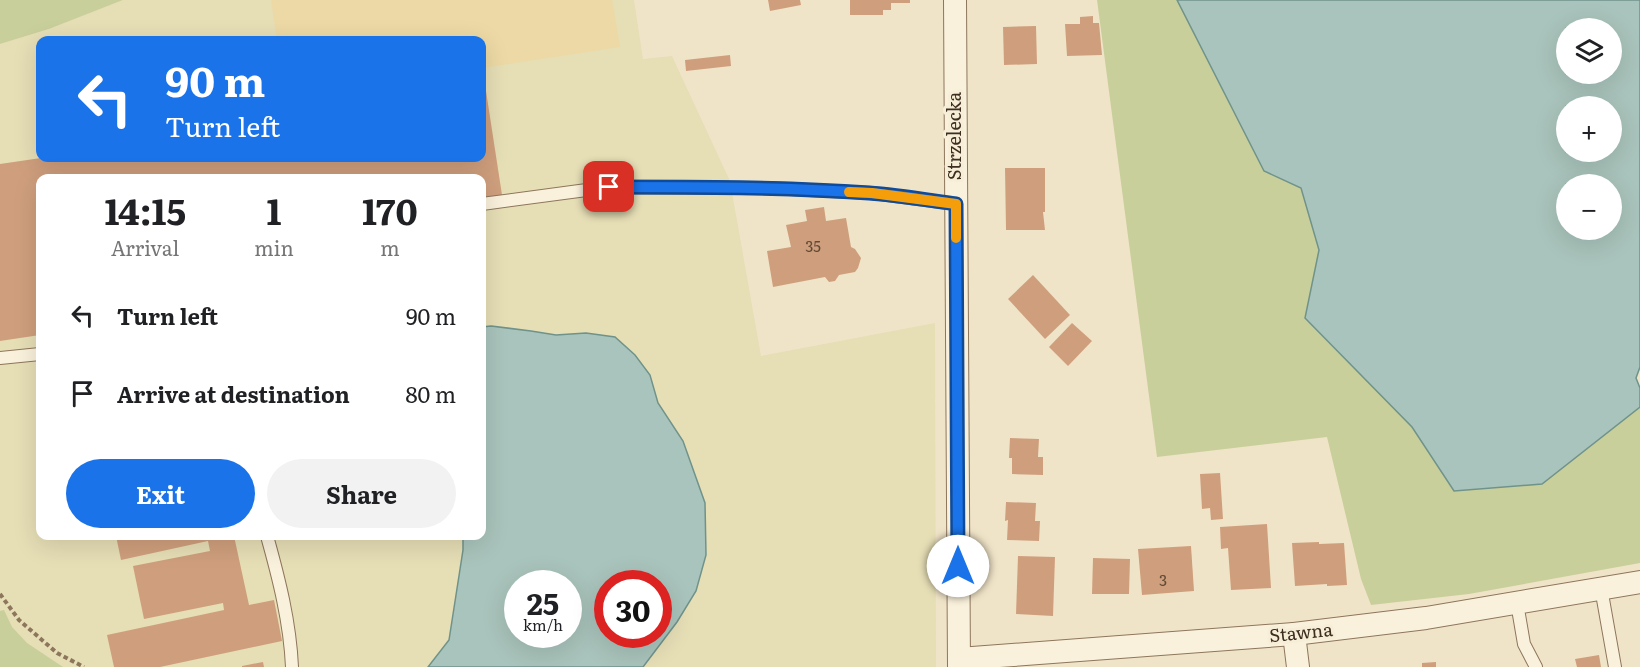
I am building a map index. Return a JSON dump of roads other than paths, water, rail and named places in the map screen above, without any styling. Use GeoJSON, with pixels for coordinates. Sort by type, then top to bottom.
{"type":"FeatureCollection","features":[{"type":"Feature","properties":{"kind":"street","name":"Strzelecka"},"geometry":{"type":"LineString","coordinates":[[955,0],[958,663]]}},
{"type":"Feature","properties":{"kind":"street","name":"Stawna"},"geometry":{"type":"LineString","coordinates":[[958,663],[1294,634],[1426,618],[1640,582]]}},
{"type":"Feature","properties":{"kind":"street"},"geometry":{"type":"LineString","coordinates":[[1294,634],[1298,667]]}},
{"type":"Feature","properties":{"kind":"lane"},"geometry":{"type":"LineString","coordinates":[[486,203],[609,187],[766,188],[872,193],[956,204]]}},
{"type":"Feature","properties":{"kind":"lane"},"geometry":{"type":"LineString","coordinates":[[0,358],[36,354]]}},
{"type":"Feature","properties":{"kind":"lane"},"geometry":{"type":"LineString","coordinates":[[268,540],[275,561],[291,641],[292,667]]}},
{"type":"Feature","properties":{"kind":"lane"},"geometry":{"type":"LineString","coordinates":[[1601,588],[1615,667]]}},
{"type":"Feature","properties":{"kind":"lane"},"geometry":{"type":"LineString","coordinates":[[1517,603],[1524,644],[1536,667]]}},
{"type":"Feature","properties":{"kind":"water"},"geometry":{"type":"Polygon","coordinates":[[[1177,0],[1640,0],[1640,367],[1636,378],[1640,388],[1640,407],[1542,484],[1454,491],[1412,427],[1305,318],[1319,250],[1301,188],[1264,171],[1177,0]]]}},
{"type":"Feature","properties":{"kind":"water"},"geometry":{"type":"Polygon","coordinates":[[[486,327],[556,335],[586,333],[615,337],[635,355],[650,375],[658,403],[683,441],[705,503],[706,555],[696,591],[672,629],[672,570],[594,570],[594,648],[657,648],[643,667],[428,667],[449,640],[463,540],[486,540],[486,327]]]}}]}
